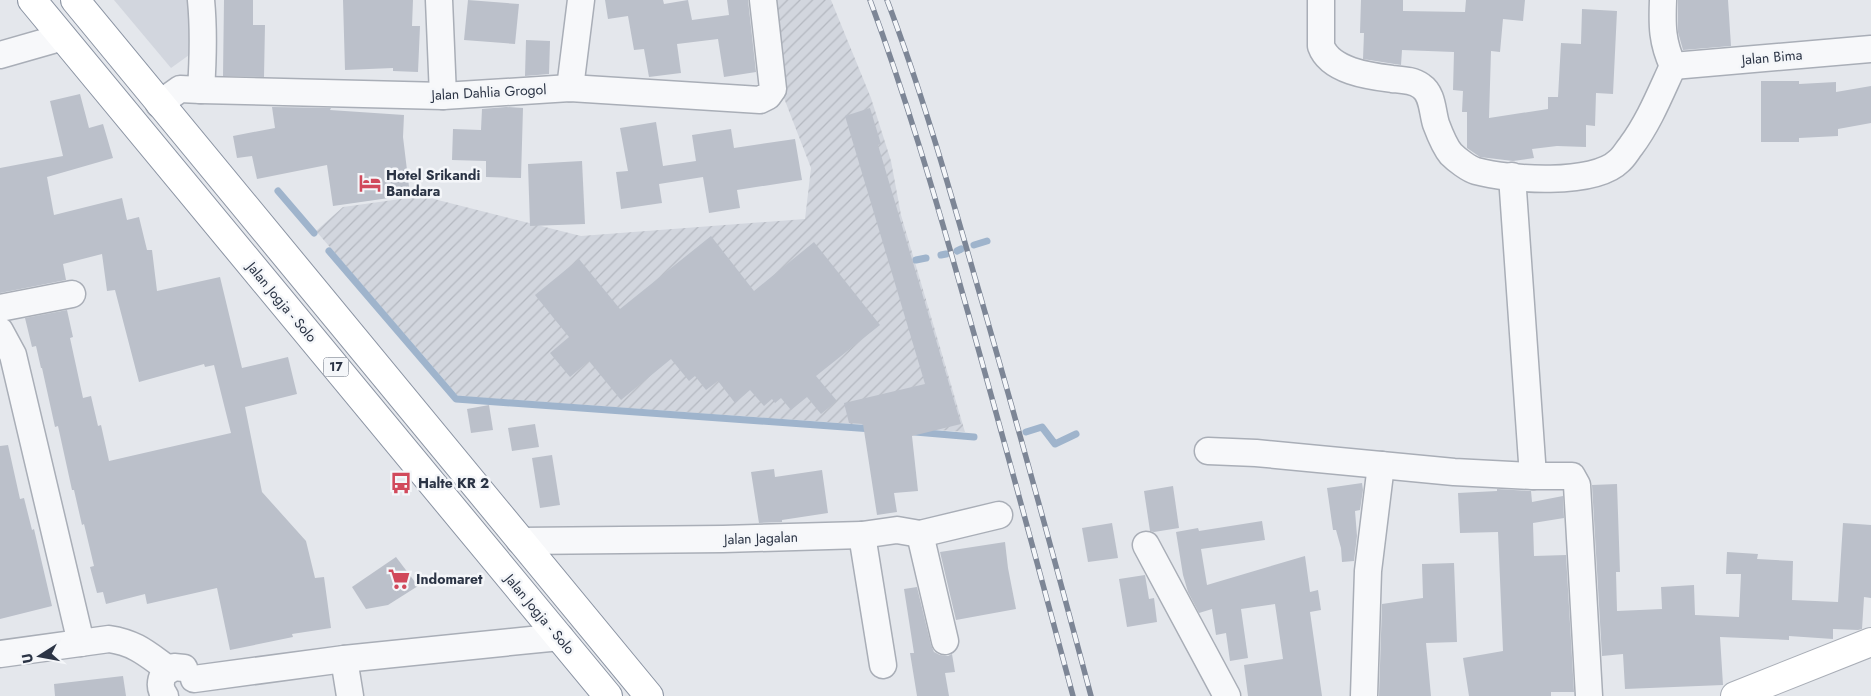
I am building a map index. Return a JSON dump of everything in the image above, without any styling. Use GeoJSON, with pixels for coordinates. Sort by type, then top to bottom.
{"type":"FeatureCollection","features":[{"type":"Feature","properties":{"kind":"main road","name":"Jalan Jogja - Solo"},"geometry":{"type":"LineString","coordinates":[[32,0],[608,696]]}},
{"type":"Feature","properties":{"kind":"main road","name":"17"},"geometry":{"type":"LineString","coordinates":[[75,0],[649,696]]}},
{"type":"Feature","properties":{"kind":"main road"},"geometry":{"type":"LineString","coordinates":[[267,284],[292,262]]}},
{"type":"Feature","properties":{"kind":"main road"},"geometry":{"type":"LineString","coordinates":[[1735,696],[1871,642]]}},
{"type":"Feature","properties":{"kind":"street"},"geometry":{"type":"LineString","coordinates":[[200,90],[204,55],[204,23],[201,0]]}},
{"type":"Feature","properties":{"kind":"street"},"geometry":{"type":"LineString","coordinates":[[439,0],[443,96]]}},
{"type":"Feature","properties":{"kind":"street"},"geometry":{"type":"LineString","coordinates":[[570,88],[581,0]]}},
{"type":"Feature","properties":{"kind":"street","name":"Jalan Dahlia Grogol"},"geometry":{"type":"LineString","coordinates":[[159,104],[180,89],[443,96],[570,88],[760,100],[768,96],[772,90],[763,0]]}},
{"type":"Feature","properties":{"kind":"street"},"geometry":{"type":"LineString","coordinates":[[1321,0],[1321,46],[1323,53],[1331,62],[1348,70],[1412,81],[1423,87],[1430,96],[1436,125],[1451,153],[1474,171],[1536,178],[1580,177],[1600,173],[1619,162],[1644,127],[1673,66],[1666,51],[1662,33],[1663,0]]}},
{"type":"Feature","properties":{"kind":"street"},"geometry":{"type":"LineString","coordinates":[[0,55],[63,37]]}},
{"type":"Feature","properties":{"kind":"street","name":"Jalan Bima"},"geometry":{"type":"LineString","coordinates":[[1673,66],[1871,48]]}},
{"type":"Feature","properties":{"kind":"street"},"geometry":{"type":"LineString","coordinates":[[1512,176],[1533,476]]}},
{"type":"Feature","properties":{"kind":"street"},"geometry":{"type":"LineString","coordinates":[[0,308],[72,294]]}},
{"type":"Feature","properties":{"kind":"street"},"geometry":{"type":"LineString","coordinates":[[0,331],[13,355],[81,643]]}},
{"type":"Feature","properties":{"kind":"street"},"geometry":{"type":"LineString","coordinates":[[1208,451],[1454,472],[1572,476],[1577,485],[1589,696]]}},
{"type":"Feature","properties":{"kind":"street"},"geometry":{"type":"LineString","coordinates":[[1364,696],[1368,572],[1381,465]]}},
{"type":"Feature","properties":{"kind":"street","name":"Jalan Jagalan"},"geometry":{"type":"LineString","coordinates":[[520,541],[723,539],[862,535],[897,530],[920,534],[999,515]]}},
{"type":"Feature","properties":{"kind":"street"},"geometry":{"type":"LineString","coordinates":[[920,534],[945,641]]}},
{"type":"Feature","properties":{"kind":"street"},"geometry":{"type":"LineString","coordinates":[[862,535],[883,665]]}},
{"type":"Feature","properties":{"kind":"street"},"geometry":{"type":"LineString","coordinates":[[1146,545],[1227,696]]}},
{"type":"Feature","properties":{"kind":"street"},"geometry":{"type":"LineString","coordinates":[[164,696],[161,690],[161,679],[168,670],[180,667],[187,669],[193,687],[344,658],[560,637]]}},
{"type":"Feature","properties":{"kind":"street"},"geometry":{"type":"LineString","coordinates":[[0,654],[109,639],[126,642],[142,650],[168,670]]}},
{"type":"Feature","properties":{"kind":"street"},"geometry":{"type":"LineString","coordinates":[[344,658],[350,696]]}},
{"type":"Feature","properties":{"kind":"shaded area"},"geometry":{"type":"Polygon","coordinates":[[[114,0],[188,0],[196,50],[171,68],[114,0]]]}},
{"type":"Feature","properties":{"kind":"shaded area"},"geometry":{"type":"Polygon","coordinates":[[[772,0],[831,0],[871,98],[891,161],[901,215],[965,432],[458,396],[316,231],[343,207],[422,196],[581,236],[805,219],[811,168],[777,80],[772,0]]]}},
{"type":"Feature","properties":{"kind":"building"},"geometry":{"type":"Polygon","coordinates":[[[224,0],[253,0],[253,25],[265,25],[264,77],[223,76],[224,0]]]}},
{"type":"Feature","properties":{"kind":"building"},"geometry":{"type":"Polygon","coordinates":[[[343,0],[413,0],[412,26],[420,26],[418,72],[393,71],[393,68],[345,70],[343,0]]]}},
{"type":"Feature","properties":{"kind":"building"},"geometry":{"type":"Polygon","coordinates":[[[468,0],[519,4],[515,44],[464,40],[468,0]]]}},
{"type":"Feature","properties":{"kind":"building"},"geometry":{"type":"Polygon","coordinates":[[[605,0],[663,0],[664,4],[688,0],[692,20],[729,15],[727,0],[748,0],[756,72],[724,77],[718,39],[677,44],[681,73],[649,77],[644,49],[634,50],[628,16],[608,19],[605,0]]]}},
{"type":"Feature","properties":{"kind":"building"},"geometry":{"type":"Polygon","coordinates":[[[1361,0],[1403,0],[1403,11],[1465,12],[1466,0],[1525,0],[1523,21],[1503,19],[1500,52],[1491,51],[1489,118],[1548,109],[1548,97],[1558,97],[1561,43],[1581,44],[1582,9],[1617,11],[1613,94],[1596,93],[1595,126],[1586,125],[1586,147],[1557,146],[1532,149],[1534,158],[1513,161],[1480,157],[1467,148],[1467,112],[1462,112],[1463,91],[1453,90],[1454,52],[1402,50],[1401,65],[1363,59],[1364,33],[1360,33],[1361,0]]]}},
{"type":"Feature","properties":{"kind":"building"},"geometry":{"type":"Polygon","coordinates":[[[1678,0],[1728,0],[1731,46],[1683,50],[1678,32],[1678,0]]]}},
{"type":"Feature","properties":{"kind":"building"},"geometry":{"type":"Polygon","coordinates":[[[526,40],[550,41],[549,74],[525,76],[526,40]]]}},
{"type":"Feature","properties":{"kind":"building"},"geometry":{"type":"Polygon","coordinates":[[[1761,81],[1799,81],[1799,84],[1836,82],[1836,92],[1871,86],[1871,123],[1838,129],[1838,136],[1799,138],[1799,142],[1761,142],[1761,81]]]}},
{"type":"Feature","properties":{"kind":"building"},"geometry":{"type":"Polygon","coordinates":[[[80,94],[89,128],[103,124],[113,158],[47,177],[54,215],[122,198],[127,220],[139,217],[147,250],[152,250],[157,291],[220,277],[242,368],[288,357],[297,394],[245,407],[262,492],[306,541],[315,578],[324,577],[331,628],[292,634],[293,637],[230,650],[217,588],[147,604],[145,594],[106,604],[103,592],[97,593],[90,567],[94,566],[84,524],[82,525],[74,490],[72,490],[58,426],[55,427],[36,346],[32,347],[25,318],[67,310],[73,337],[70,338],[83,398],[91,396],[98,426],[101,425],[109,461],[231,433],[214,365],[205,367],[204,364],[139,382],[115,290],[107,291],[102,254],[63,264],[66,280],[0,293],[0,168],[63,156],[50,101],[80,94]]]}},
{"type":"Feature","properties":{"kind":"building"},"geometry":{"type":"Polygon","coordinates":[[[272,107],[331,108],[330,110],[404,115],[403,137],[410,195],[333,206],[327,165],[257,179],[252,156],[237,158],[233,136],[275,128],[272,107]]]}},
{"type":"Feature","properties":{"kind":"building"},"geometry":{"type":"Polygon","coordinates":[[[523,108],[521,178],[486,177],[486,161],[452,160],[453,129],[481,130],[482,109],[523,108]]]}},
{"type":"Feature","properties":{"kind":"building"},"geometry":{"type":"Polygon","coordinates":[[[870,108],[881,144],[878,145],[961,424],[912,436],[918,491],[894,493],[897,512],[877,515],[863,424],[849,423],[844,403],[925,384],[845,116],[870,108]]]}},
{"type":"Feature","properties":{"kind":"building"},"geometry":{"type":"Polygon","coordinates":[[[656,122],[663,166],[696,161],[692,135],[731,129],[734,148],[795,139],[802,180],[737,190],[740,208],[709,213],[703,177],[659,184],[662,203],[621,209],[616,172],[628,171],[620,128],[656,122]]]}},
{"type":"Feature","properties":{"kind":"building"},"geometry":{"type":"Polygon","coordinates":[[[582,161],[585,224],[530,226],[528,164],[582,161]]]}},
{"type":"Feature","properties":{"kind":"building"},"geometry":{"type":"Polygon","coordinates":[[[711,236],[754,291],[814,242],[880,325],[816,376],[837,401],[821,414],[807,397],[791,410],[781,398],[775,403],[772,399],[764,406],[750,390],[735,403],[718,381],[706,390],[695,376],[689,381],[671,359],[621,400],[589,361],[570,377],[550,353],[569,337],[535,295],[579,259],[620,309],[711,236]]]}},
{"type":"Feature","properties":{"kind":"building"},"geometry":{"type":"Polygon","coordinates":[[[489,405],[493,430],[471,433],[467,409],[489,405]]]}},
{"type":"Feature","properties":{"kind":"building"},"geometry":{"type":"Polygon","coordinates":[[[535,424],[539,447],[512,451],[508,428],[535,424]]]}},
{"type":"Feature","properties":{"kind":"building"},"geometry":{"type":"Polygon","coordinates":[[[8,445],[20,499],[24,498],[32,530],[34,529],[52,606],[0,619],[0,446],[8,445]]]}},
{"type":"Feature","properties":{"kind":"building"},"geometry":{"type":"Polygon","coordinates":[[[552,455],[560,505],[540,508],[532,458],[552,455]]]}},
{"type":"Feature","properties":{"kind":"building"},"geometry":{"type":"Polygon","coordinates":[[[774,469],[775,477],[822,470],[828,513],[782,520],[782,522],[759,523],[751,472],[774,469]]]}},
{"type":"Feature","properties":{"kind":"building"},"geometry":{"type":"Polygon","coordinates":[[[1362,483],[1363,490],[1360,510],[1355,511],[1357,536],[1354,561],[1342,562],[1341,548],[1336,530],[1333,530],[1327,488],[1362,483]]]}},
{"type":"Feature","properties":{"kind":"building"},"geometry":{"type":"Polygon","coordinates":[[[1617,484],[1620,572],[1616,572],[1617,611],[1662,609],[1661,587],[1694,585],[1695,615],[1739,617],[1741,574],[1726,574],[1727,552],[1758,554],[1757,559],[1793,561],[1792,600],[1838,602],[1843,523],[1871,525],[1871,598],[1864,597],[1862,629],[1833,629],[1833,639],[1789,636],[1789,640],[1720,637],[1723,685],[1625,689],[1623,654],[1602,656],[1592,485],[1617,484]]]}},
{"type":"Feature","properties":{"kind":"building"},"geometry":{"type":"Polygon","coordinates":[[[1173,486],[1179,528],[1150,531],[1144,491],[1173,486]]]}},
{"type":"Feature","properties":{"kind":"building"},"geometry":{"type":"Polygon","coordinates":[[[1497,489],[1531,491],[1532,502],[1563,496],[1564,518],[1533,523],[1534,556],[1566,555],[1574,692],[1551,692],[1551,696],[1469,696],[1463,658],[1503,651],[1498,532],[1460,533],[1458,493],[1497,491],[1497,489]]]}},
{"type":"Feature","properties":{"kind":"building"},"geometry":{"type":"Polygon","coordinates":[[[1262,521],[1265,540],[1201,549],[1207,585],[1305,556],[1310,592],[1318,590],[1321,610],[1310,612],[1322,696],[1248,696],[1244,665],[1283,659],[1275,604],[1241,609],[1248,658],[1230,661],[1226,633],[1216,635],[1212,609],[1199,613],[1188,592],[1183,575],[1176,532],[1198,528],[1199,531],[1262,521]]]}},
{"type":"Feature","properties":{"kind":"building"},"geometry":{"type":"Polygon","coordinates":[[[1112,523],[1118,558],[1088,562],[1082,528],[1112,523]]]}},
{"type":"Feature","properties":{"kind":"building"},"geometry":{"type":"Polygon","coordinates":[[[1005,542],[1016,609],[956,620],[940,552],[1005,542]]]}},
{"type":"Feature","properties":{"kind":"building"},"geometry":{"type":"Polygon","coordinates":[[[396,557],[418,586],[388,605],[366,609],[352,587],[396,557]]]}},
{"type":"Feature","properties":{"kind":"building"},"geometry":{"type":"Polygon","coordinates":[[[1454,563],[1457,642],[1426,643],[1431,696],[1379,696],[1382,604],[1423,598],[1422,564],[1454,563]]]}},
{"type":"Feature","properties":{"kind":"building"},"geometry":{"type":"Polygon","coordinates":[[[1145,575],[1149,599],[1154,598],[1157,622],[1127,627],[1119,579],[1145,575]]]}},
{"type":"Feature","properties":{"kind":"building"},"geometry":{"type":"Polygon","coordinates":[[[917,587],[934,652],[948,656],[952,654],[955,672],[945,673],[949,696],[917,696],[910,653],[914,653],[904,589],[917,587]]]}},
{"type":"Feature","properties":{"kind":"building"},"geometry":{"type":"Polygon","coordinates":[[[123,676],[126,696],[55,696],[54,684],[123,676]]]}},
{"type":"Feature","properties":{"kind":"waterway"},"geometry":{"type":"LineString","coordinates":[[278,191],[314,233]]}},
{"type":"Feature","properties":{"kind":"waterway"},"geometry":{"type":"LineString","coordinates":[[974,245],[987,241]]}},
{"type":"Feature","properties":{"kind":"waterway"},"geometry":{"type":"LineString","coordinates":[[957,251],[961,249]]}},
{"type":"Feature","properties":{"kind":"waterway"},"geometry":{"type":"LineString","coordinates":[[329,251],[456,399],[872,429]]}},
{"type":"Feature","properties":{"kind":"waterway"},"geometry":{"type":"LineString","coordinates":[[941,255],[946,254]]}},
{"type":"Feature","properties":{"kind":"waterway"},"geometry":{"type":"LineString","coordinates":[[916,260],[926,258]]}},
{"type":"Feature","properties":{"kind":"waterway"},"geometry":{"type":"LineString","coordinates":[[1026,432],[1042,427],[1055,444],[1076,434]]}},
{"type":"Feature","properties":{"kind":"waterway"},"geometry":{"type":"LineString","coordinates":[[915,432],[974,437]]}},
{"type":"Feature","properties":{"kind":"railway"},"geometry":{"type":"LineString","coordinates":[[870,0],[908,110],[942,221],[1073,696]]}},
{"type":"Feature","properties":{"kind":"railway"},"geometry":{"type":"LineString","coordinates":[[887,0],[956,210],[1091,696]]}},
{"type":"Feature","properties":{"kind":"place","name":"Hotel Srikandi Bandara"},"geometry":{"type":"Point","coordinates":[370,183]}},
{"type":"Feature","properties":{"kind":"place","name":"Halte KR 2"},"geometry":{"type":"Point","coordinates":[401,483]}},
{"type":"Feature","properties":{"kind":"place","name":"Indomaret"},"geometry":{"type":"Point","coordinates":[399,579]}}]}
